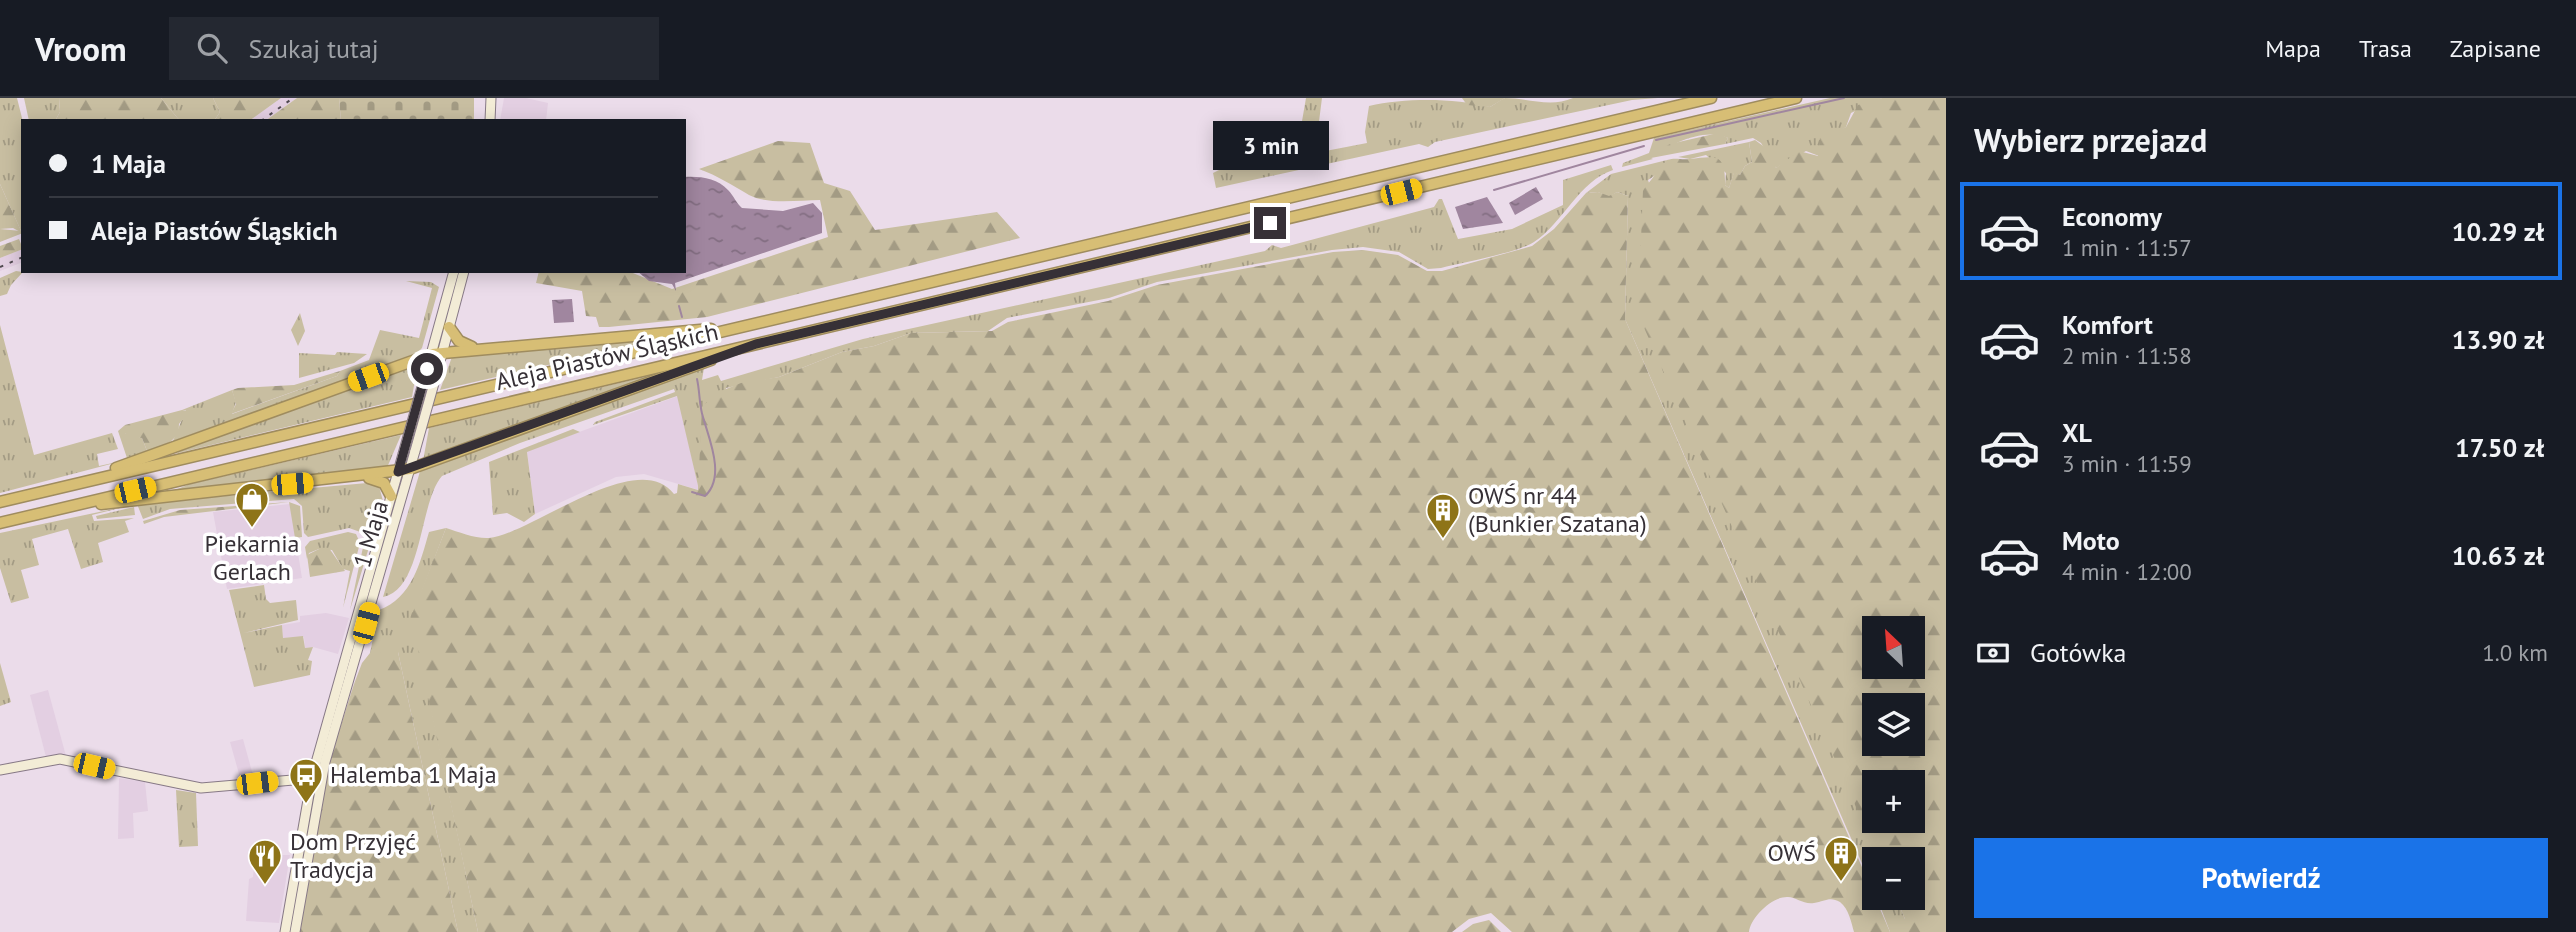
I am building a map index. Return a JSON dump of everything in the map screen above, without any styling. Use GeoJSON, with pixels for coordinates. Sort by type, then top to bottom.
{"type":"FeatureCollection","features":[{"type":"Feature","properties":{"kind":"highway","name":"Aleja Piastów Śląskich"},"geometry":{"type":"LineString","coordinates":[[0,502],[1711,98]]}},
{"type":"Feature","properties":{"kind":"highway","name":"Aleja Piastów Śląskich"},"geometry":{"type":"LineString","coordinates":[[0,523],[1796,98]]}},
{"type":"Feature","properties":{"kind":"highway"},"geometry":{"type":"LineString","coordinates":[[50,491],[438,352],[748,325]]}},
{"type":"Feature","properties":{"kind":"highway"},"geometry":{"type":"LineString","coordinates":[[449,327],[459,341],[475,348]]}},
{"type":"Feature","properties":{"kind":"highway"},"geometry":{"type":"LineString","coordinates":[[56,509],[404,471],[756,344]]}},
{"type":"Feature","properties":{"kind":"highway"},"geometry":{"type":"LineString","coordinates":[[363,477],[384,483],[391,496]]}},
{"type":"Feature","properties":{"kind":"main road"},"geometry":{"type":"LineString","coordinates":[[490,119],[491,98]]}},
{"type":"Feature","properties":{"kind":"main road","name":"1 Maja"},"geometry":{"type":"LineString","coordinates":[[285,932],[316,778],[391,496],[415,451],[438,369],[438,352],[454,273]]}},
{"type":"Feature","properties":{"kind":"main road","name":"1 Maja"},"geometry":{"type":"LineString","coordinates":[[295,932],[316,778],[404,471],[404,454],[427,369],[449,327],[463,273]]}},
{"type":"Feature","properties":{"kind":"main road"},"geometry":{"type":"LineString","coordinates":[[0,770],[60,760],[201,788],[316,778]]}},
{"type":"Feature","properties":{"kind":"shaded area"},"geometry":{"type":"Polygon","coordinates":[[[281,98],[297,98],[268,119],[252,119],[281,98]]]}},
{"type":"Feature","properties":{"kind":"shaded area"},"geometry":{"type":"Polygon","coordinates":[[[504,98],[526,98],[548,103],[546,119],[500,119],[504,98]]]}},
{"type":"Feature","properties":{"kind":"shaded area"},"geometry":{"type":"Polygon","coordinates":[[[21,250],[21,263],[0,271],[0,258],[21,250]]]}},
{"type":"Feature","properties":{"kind":"shaded area"},"geometry":{"type":"Polygon","coordinates":[[[678,396],[699,490],[644,474],[616,477],[535,514],[527,451],[678,396]]]}},
{"type":"Feature","properties":{"kind":"shaded area"},"geometry":{"type":"Polygon","coordinates":[[[290,504],[302,578],[227,589],[213,512],[290,504]]]}},
{"type":"Feature","properties":{"kind":"shaded area"},"geometry":{"type":"Polygon","coordinates":[[[326,613],[349,618],[338,654],[313,647],[305,648],[304,637],[283,638],[282,625],[300,622],[300,616],[326,613]]]}},
{"type":"Feature","properties":{"kind":"shaded area"},"geometry":{"type":"Polygon","coordinates":[[[48,690],[66,756],[46,757],[30,695],[48,690]]]}},
{"type":"Feature","properties":{"kind":"shaded area"},"geometry":{"type":"Polygon","coordinates":[[[243,739],[254,779],[241,781],[230,742],[243,739]]]}},
{"type":"Feature","properties":{"kind":"shaded area"},"geometry":{"type":"Polygon","coordinates":[[[119,778],[145,782],[148,811],[133,813],[134,838],[118,839],[119,778]]]}},
{"type":"Feature","properties":{"kind":"shaded area"},"geometry":{"type":"Polygon","coordinates":[[[255,855],[290,855],[279,923],[246,921],[249,879],[253,877],[255,855]]]}},
{"type":"Feature","properties":{"kind":"green space"},"geometry":{"type":"Polygon","coordinates":[[[0,98],[17,98],[22,119],[21,231],[0,184],[0,98]]]}},
{"type":"Feature","properties":{"kind":"green space"},"geometry":{"type":"Polygon","coordinates":[[[24,98],[59,98],[60,112],[56,119],[29,119],[24,98]]]}},
{"type":"Feature","properties":{"kind":"green space"},"geometry":{"type":"Polygon","coordinates":[[[59,98],[161,98],[178,119],[56,119],[60,112],[59,98]]]}},
{"type":"Feature","properties":{"kind":"green space"},"geometry":{"type":"Polygon","coordinates":[[[161,98],[213,98],[220,112],[215,119],[178,119],[161,98]]]}},
{"type":"Feature","properties":{"kind":"green space"},"geometry":{"type":"Polygon","coordinates":[[[213,98],[281,98],[252,119],[215,119],[220,112],[213,98]]]}},
{"type":"Feature","properties":{"kind":"green space"},"geometry":{"type":"Polygon","coordinates":[[[297,98],[339,98],[341,119],[268,119],[297,98]]]}},
{"type":"Feature","properties":{"kind":"green space"},"geometry":{"type":"Polygon","coordinates":[[[339,98],[474,98],[474,119],[341,119],[339,98]]]}},
{"type":"Feature","properties":{"kind":"green space"},"geometry":{"type":"Polygon","coordinates":[[[1306,98],[1322,98],[1315,153],[1367,143],[1365,132],[1369,106],[1383,103],[1445,101],[1490,107],[1505,98],[1556,102],[1573,98],[1658,98],[1632,100],[1435,142],[1428,147],[1419,144],[1216,188],[1213,173],[1221,169],[1289,154],[1292,157],[1269,168],[1291,164],[1295,168],[1307,166],[1307,159],[1299,156],[1297,150],[1306,98]]]}},
{"type":"Feature","properties":{"kind":"green space"},"geometry":{"type":"Polygon","coordinates":[[[1462,98],[1505,98],[1490,107],[1467,105],[1462,98]]]}},
{"type":"Feature","properties":{"kind":"green space"},"geometry":{"type":"Polygon","coordinates":[[[1830,98],[1882,98],[1851,113],[1846,127],[1831,136],[1819,156],[1806,151],[1776,168],[1761,143],[1753,138],[1725,144],[1728,138],[1719,135],[1688,139],[1668,147],[1651,158],[1653,159],[1622,167],[1623,163],[1649,153],[1654,138],[1830,98]]]}},
{"type":"Feature","properties":{"kind":"green space"},"geometry":{"type":"Polygon","coordinates":[[[1882,98],[1946,98],[1946,932],[1905,932],[1905,919],[1901,910],[1925,910],[1925,847],[1874,847],[1868,833],[1925,833],[1925,770],[1862,770],[1862,821],[1638,314],[1643,190],[1667,160],[1717,158],[1723,166],[1725,185],[1729,188],[1734,172],[1740,175],[1745,166],[1752,162],[1749,142],[1755,140],[1770,151],[1776,168],[1799,151],[1818,156],[1820,138],[1846,127],[1858,105],[1882,98]]]}},
{"type":"Feature","properties":{"kind":"green space"},"geometry":{"type":"Polygon","coordinates":[[[1718,133],[1728,138],[1725,144],[1651,158],[1650,155],[1670,144],[1718,133]]]}},
{"type":"Feature","properties":{"kind":"green space"},"geometry":{"type":"Polygon","coordinates":[[[778,141],[810,143],[824,183],[850,191],[875,230],[997,212],[1020,238],[707,317],[609,327],[599,327],[596,317],[586,316],[582,291],[536,283],[538,273],[633,273],[672,289],[828,237],[820,200],[774,201],[757,198],[699,169],[778,141]]]}},
{"type":"Feature","properties":{"kind":"green space"},"geometry":{"type":"Polygon","coordinates":[[[1749,142],[1752,162],[1745,166],[1740,175],[1734,173],[1729,188],[1725,185],[1726,173],[1706,155],[1690,159],[1678,157],[1749,142]]]}},
{"type":"Feature","properties":{"kind":"green space"},"geometry":{"type":"Polygon","coordinates":[[[1667,160],[1659,173],[1648,180],[1862,809],[1862,833],[1870,833],[1875,847],[1862,847],[1862,863],[1625,319],[1628,196],[1617,192],[1609,197],[1598,192],[1586,193],[1611,174],[1667,160]]]}},
{"type":"Feature","properties":{"kind":"green space"},"geometry":{"type":"Polygon","coordinates":[[[1611,165],[1613,170],[1590,183],[1554,224],[1534,242],[1490,257],[1428,269],[1399,252],[1363,247],[1332,250],[1157,282],[1109,298],[1007,318],[988,331],[911,333],[874,346],[842,352],[779,377],[726,388],[699,490],[677,396],[593,425],[675,392],[674,389],[520,443],[442,476],[429,505],[406,578],[396,591],[383,597],[421,468],[704,368],[702,380],[718,375],[721,381],[863,339],[1265,251],[1272,245],[1281,248],[1434,207],[1439,199],[1442,199],[1458,239],[1512,229],[1563,205],[1563,180],[1611,165]]]}},
{"type":"Feature","properties":{"kind":"green space"},"geometry":{"type":"Polygon","coordinates":[[[0,184],[21,232],[13,228],[0,229],[0,184]]]}},
{"type":"Feature","properties":{"kind":"green space"},"geometry":{"type":"Polygon","coordinates":[[[1598,192],[1609,196],[1617,192],[1628,196],[1625,319],[1862,867],[1862,910],[1880,910],[1890,932],[1854,932],[1846,908],[1836,900],[1810,903],[1788,897],[1775,900],[1763,909],[1753,920],[1749,932],[1512,932],[1491,913],[1469,919],[1452,932],[478,932],[411,617],[446,528],[489,538],[531,523],[584,496],[636,480],[657,482],[674,494],[677,493],[678,484],[698,490],[702,407],[716,393],[741,383],[779,377],[842,352],[874,346],[911,333],[992,331],[1008,322],[1108,301],[1157,285],[1333,252],[1363,250],[1398,255],[1427,271],[1442,271],[1532,246],[1554,229],[1586,193],[1598,192]]]}},
{"type":"Feature","properties":{"kind":"green space"},"geometry":{"type":"Polygon","coordinates":[[[0,229],[21,231],[21,234],[0,242],[0,229]]]}},
{"type":"Feature","properties":{"kind":"green space"},"geometry":{"type":"Polygon","coordinates":[[[19,239],[21,250],[0,258],[0,246],[19,239]]]}},
{"type":"Feature","properties":{"kind":"green space"},"geometry":{"type":"Polygon","coordinates":[[[16,271],[22,273],[7,294],[0,296],[0,278],[16,271]]]}},
{"type":"Feature","properties":{"kind":"green space"},"geometry":{"type":"Polygon","coordinates":[[[406,281],[431,282],[439,287],[422,348],[415,355],[173,441],[186,410],[182,410],[232,390],[236,402],[232,414],[337,376],[340,371],[369,360],[380,330],[419,338],[432,288],[406,281]]]}},
{"type":"Feature","properties":{"kind":"green space"},"geometry":{"type":"Polygon","coordinates":[[[300,313],[305,331],[298,346],[291,330],[300,313]]]}},
{"type":"Feature","properties":{"kind":"green space"},"geometry":{"type":"Polygon","coordinates":[[[0,325],[34,455],[112,433],[118,449],[97,454],[99,466],[126,460],[0,493],[0,325]]]}},
{"type":"Feature","properties":{"kind":"green space"},"geometry":{"type":"Polygon","coordinates":[[[661,336],[660,339],[440,390],[453,354],[661,336]]]}},
{"type":"Feature","properties":{"kind":"green space"},"geometry":{"type":"Polygon","coordinates":[[[337,352],[367,354],[354,363],[299,378],[299,353],[335,355],[337,352]]]}},
{"type":"Feature","properties":{"kind":"green space"},"geometry":{"type":"Polygon","coordinates":[[[418,363],[412,397],[178,453],[177,450],[418,363]]]}},
{"type":"Feature","properties":{"kind":"green space"},"geometry":{"type":"Polygon","coordinates":[[[340,371],[337,376],[231,414],[236,404],[232,390],[294,385],[340,371]]]}},
{"type":"Feature","properties":{"kind":"green space"},"geometry":{"type":"Polygon","coordinates":[[[649,376],[650,379],[423,461],[429,428],[649,376]]]}},
{"type":"Feature","properties":{"kind":"green space"},"geometry":{"type":"Polygon","coordinates":[[[182,410],[189,411],[179,424],[176,435],[164,445],[147,451],[142,438],[130,437],[125,433],[125,425],[182,410]]]}},
{"type":"Feature","properties":{"kind":"green space"},"geometry":{"type":"Polygon","coordinates":[[[125,425],[125,433],[142,438],[147,451],[127,458],[118,431],[125,425]]]}},
{"type":"Feature","properties":{"kind":"green space"},"geometry":{"type":"Polygon","coordinates":[[[573,429],[580,432],[527,452],[535,514],[524,522],[507,513],[493,515],[489,462],[573,429]]]}},
{"type":"Feature","properties":{"kind":"green space"},"geometry":{"type":"Polygon","coordinates":[[[401,435],[386,470],[175,490],[190,484],[401,435]]]}},
{"type":"Feature","properties":{"kind":"green space"},"geometry":{"type":"Polygon","coordinates":[[[367,483],[379,486],[383,501],[350,610],[369,518],[363,533],[349,528],[308,537],[304,533],[302,506],[294,499],[170,509],[143,519],[137,504],[367,483]]]}},
{"type":"Feature","properties":{"kind":"green space"},"geometry":{"type":"Polygon","coordinates":[[[289,502],[300,506],[302,537],[295,538],[289,502]]]}},
{"type":"Feature","properties":{"kind":"green space"},"geometry":{"type":"Polygon","coordinates":[[[289,502],[164,517],[144,524],[143,521],[180,510],[289,502]]]}},
{"type":"Feature","properties":{"kind":"green space"},"geometry":{"type":"Polygon","coordinates":[[[132,505],[92,515],[94,521],[134,518],[125,521],[129,532],[98,543],[103,562],[81,569],[68,529],[32,539],[39,565],[21,570],[29,598],[11,603],[0,568],[0,533],[132,505]]]}},
{"type":"Feature","properties":{"kind":"green space"},"geometry":{"type":"Polygon","coordinates":[[[134,507],[135,515],[97,519],[96,516],[134,507]]]}},
{"type":"Feature","properties":{"kind":"green space"},"geometry":{"type":"Polygon","coordinates":[[[446,528],[412,617],[478,932],[458,932],[398,652],[354,684],[362,663],[370,653],[379,610],[399,597],[407,588],[418,567],[429,532],[446,528]]]}},
{"type":"Feature","properties":{"kind":"green space"},"geometry":{"type":"Polygon","coordinates":[[[348,532],[356,534],[360,543],[343,608],[350,571],[343,569],[332,550],[319,549],[309,553],[307,559],[305,547],[310,541],[348,532]]]}},
{"type":"Feature","properties":{"kind":"green space"},"geometry":{"type":"Polygon","coordinates":[[[329,548],[345,571],[310,577],[307,555],[329,548]]]}},
{"type":"Feature","properties":{"kind":"green space"},"geometry":{"type":"Polygon","coordinates":[[[264,585],[266,599],[270,603],[296,600],[298,620],[244,633],[282,625],[283,638],[303,636],[305,648],[313,647],[308,660],[312,661],[310,675],[254,687],[229,590],[264,585]]]}},
{"type":"Feature","properties":{"kind":"green space"},"geometry":{"type":"Polygon","coordinates":[[[385,648],[398,652],[458,932],[299,932],[328,766],[354,684],[385,648]]]}},
{"type":"Feature","properties":{"kind":"green space"},"geometry":{"type":"Polygon","coordinates":[[[0,663],[11,702],[0,706],[0,663]]]}},
{"type":"Feature","properties":{"kind":"green space"},"geometry":{"type":"Polygon","coordinates":[[[314,787],[292,932],[288,932],[314,787]]]}},
{"type":"Feature","properties":{"kind":"green space"},"geometry":{"type":"Polygon","coordinates":[[[176,790],[196,793],[198,846],[179,847],[176,790]]]}},
{"type":"Feature","properties":{"kind":"green space"},"geometry":{"type":"Polygon","coordinates":[[[1882,910],[1901,910],[1905,919],[1905,932],[1890,932],[1882,910]]]}},
{"type":"Feature","properties":{"kind":"green space"},"geometry":{"type":"Polygon","coordinates":[[[1489,920],[1501,932],[1462,932],[1473,924],[1489,920]]]}},
{"type":"Feature","properties":{"kind":"water"},"geometry":{"type":"Polygon","coordinates":[[[686,177],[719,183],[742,208],[783,211],[813,203],[822,213],[822,233],[675,283],[676,291],[672,284],[649,281],[639,273],[686,273],[686,177]]]}},
{"type":"Feature","properties":{"kind":"water"},"geometry":{"type":"Polygon","coordinates":[[[1536,187],[1543,199],[1515,215],[1509,203],[1536,187]]]}},
{"type":"Feature","properties":{"kind":"water"},"geometry":{"type":"Polygon","coordinates":[[[1487,197],[1503,223],[1463,229],[1455,207],[1487,197]]]}},
{"type":"Feature","properties":{"kind":"water"},"geometry":{"type":"Polygon","coordinates":[[[572,299],[574,322],[554,323],[552,300],[572,299]]]}},
{"type":"Feature","properties":{"kind":"waterway"},"geometry":{"type":"LineString","coordinates":[[1656,140],[1844,98]]}},
{"type":"Feature","properties":{"kind":"waterway"},"geometry":{"type":"LineString","coordinates":[[1494,190],[1644,146]]}},
{"type":"Feature","properties":{"kind":"waterway"},"geometry":{"type":"LineString","coordinates":[[679,306],[682,317]]}},
{"type":"Feature","properties":{"kind":"waterway"},"geometry":{"type":"LineString","coordinates":[[692,492],[705,496],[711,488],[715,468],[697,379]]}},
{"type":"Feature","properties":{"kind":"railway"},"geometry":{"type":"LineString","coordinates":[[264,119],[293,98]]}},
{"type":"Feature","properties":{"kind":"railway"},"geometry":{"type":"LineString","coordinates":[[0,267],[21,258]]}},
{"type":"Feature","properties":{"kind":"place","name":"Piekarnia Gerlach"},"geometry":{"type":"Point","coordinates":[252,529]}},
{"type":"Feature","properties":{"kind":"place","name":"OWŚ nr 44 (Bunkier Szatana)"},"geometry":{"type":"Point","coordinates":[1443,540]}},
{"type":"Feature","properties":{"kind":"place","name":"Halemba 1 Maja"},"geometry":{"type":"Point","coordinates":[306,805]}},
{"type":"Feature","properties":{"kind":"place","name":"OWŚ"},"geometry":{"type":"Point","coordinates":[1841,883]}},
{"type":"Feature","properties":{"kind":"place","name":"Dom Przyjęć Tradycja"},"geometry":{"type":"Point","coordinates":[265,886]}},
{"type":"Feature","properties":{"kind":"route"},"geometry":{"type":"LineString","coordinates":[[427,369],[398,472],[410,470],[756,344],[1270,223]]}}]}
